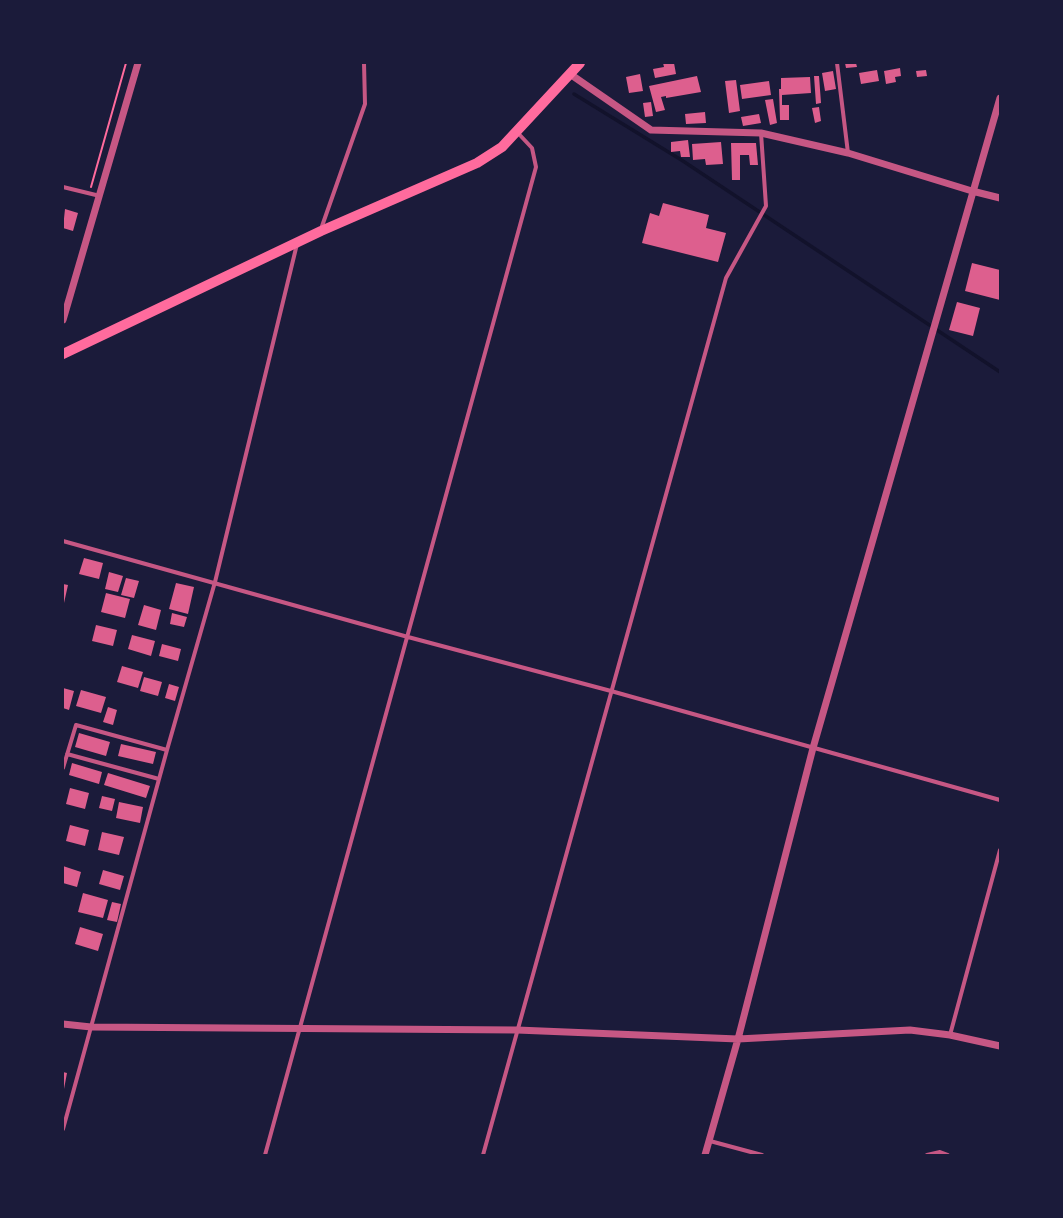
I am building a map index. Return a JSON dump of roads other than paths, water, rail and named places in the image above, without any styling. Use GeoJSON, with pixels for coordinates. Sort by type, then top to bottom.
{"type":"FeatureCollection","features":[{"type":"Feature","properties":{"kind":"main road"},"geometry":{"type":"LineString","coordinates":[[63,354],[321,231],[477,163],[502,147],[580,63]]}},
{"type":"Feature","properties":{"kind":"street"},"geometry":{"type":"LineString","coordinates":[[63,320],[101,196],[138,63]]}},
{"type":"Feature","properties":{"kind":"street"},"geometry":{"type":"LineString","coordinates":[[321,231],[365,104],[364,63]]}},
{"type":"Feature","properties":{"kind":"street"},"geometry":{"type":"LineString","coordinates":[[837,63],[848,153]]}},
{"type":"Feature","properties":{"kind":"street"},"geometry":{"type":"LineString","coordinates":[[568,76],[651,130],[761,133],[848,153],[972,191],[1000,198]]}},
{"type":"Feature","properties":{"kind":"street"},"geometry":{"type":"LineString","coordinates":[[705,1155],[738,1039],[813,748],[1000,98]]}},
{"type":"Feature","properties":{"kind":"street"},"geometry":{"type":"LineString","coordinates":[[265,1155],[536,167],[532,148],[517,132]]}},
{"type":"Feature","properties":{"kind":"street"},"geometry":{"type":"LineString","coordinates":[[483,1155],[726,278],[766,206],[761,133]]}},
{"type":"Feature","properties":{"kind":"street"},"geometry":{"type":"LineString","coordinates":[[63,187],[101,196]]}},
{"type":"Feature","properties":{"kind":"street"},"geometry":{"type":"LineString","coordinates":[[63,1129],[167,750],[215,582],[297,243]]}},
{"type":"Feature","properties":{"kind":"street"},"geometry":{"type":"LineString","coordinates":[[63,541],[215,582],[408,637],[611,691],[1000,800]]}},
{"type":"Feature","properties":{"kind":"street"},"geometry":{"type":"LineString","coordinates":[[63,768],[76,725],[167,750]]}},
{"type":"Feature","properties":{"kind":"street"},"geometry":{"type":"LineString","coordinates":[[67,754],[159,779]]}},
{"type":"Feature","properties":{"kind":"street"},"geometry":{"type":"LineString","coordinates":[[950,1035],[1000,850]]}},
{"type":"Feature","properties":{"kind":"street"},"geometry":{"type":"LineString","coordinates":[[63,1024],[91,1027],[300,1030],[517,1030],[738,1039],[910,1030],[950,1035],[1000,1046]]}},
{"type":"Feature","properties":{"kind":"street"},"geometry":{"type":"LineString","coordinates":[[710,1141],[762,1155]]}},
{"type":"Feature","properties":{"kind":"street"},"geometry":{"type":"LineString","coordinates":[[927,1155],[940,1152],[948,1155]]}},
{"type":"Feature","properties":{"kind":"waterway"},"geometry":{"type":"LineString","coordinates":[[574,94],[683,161],[1000,372]]}}]}
